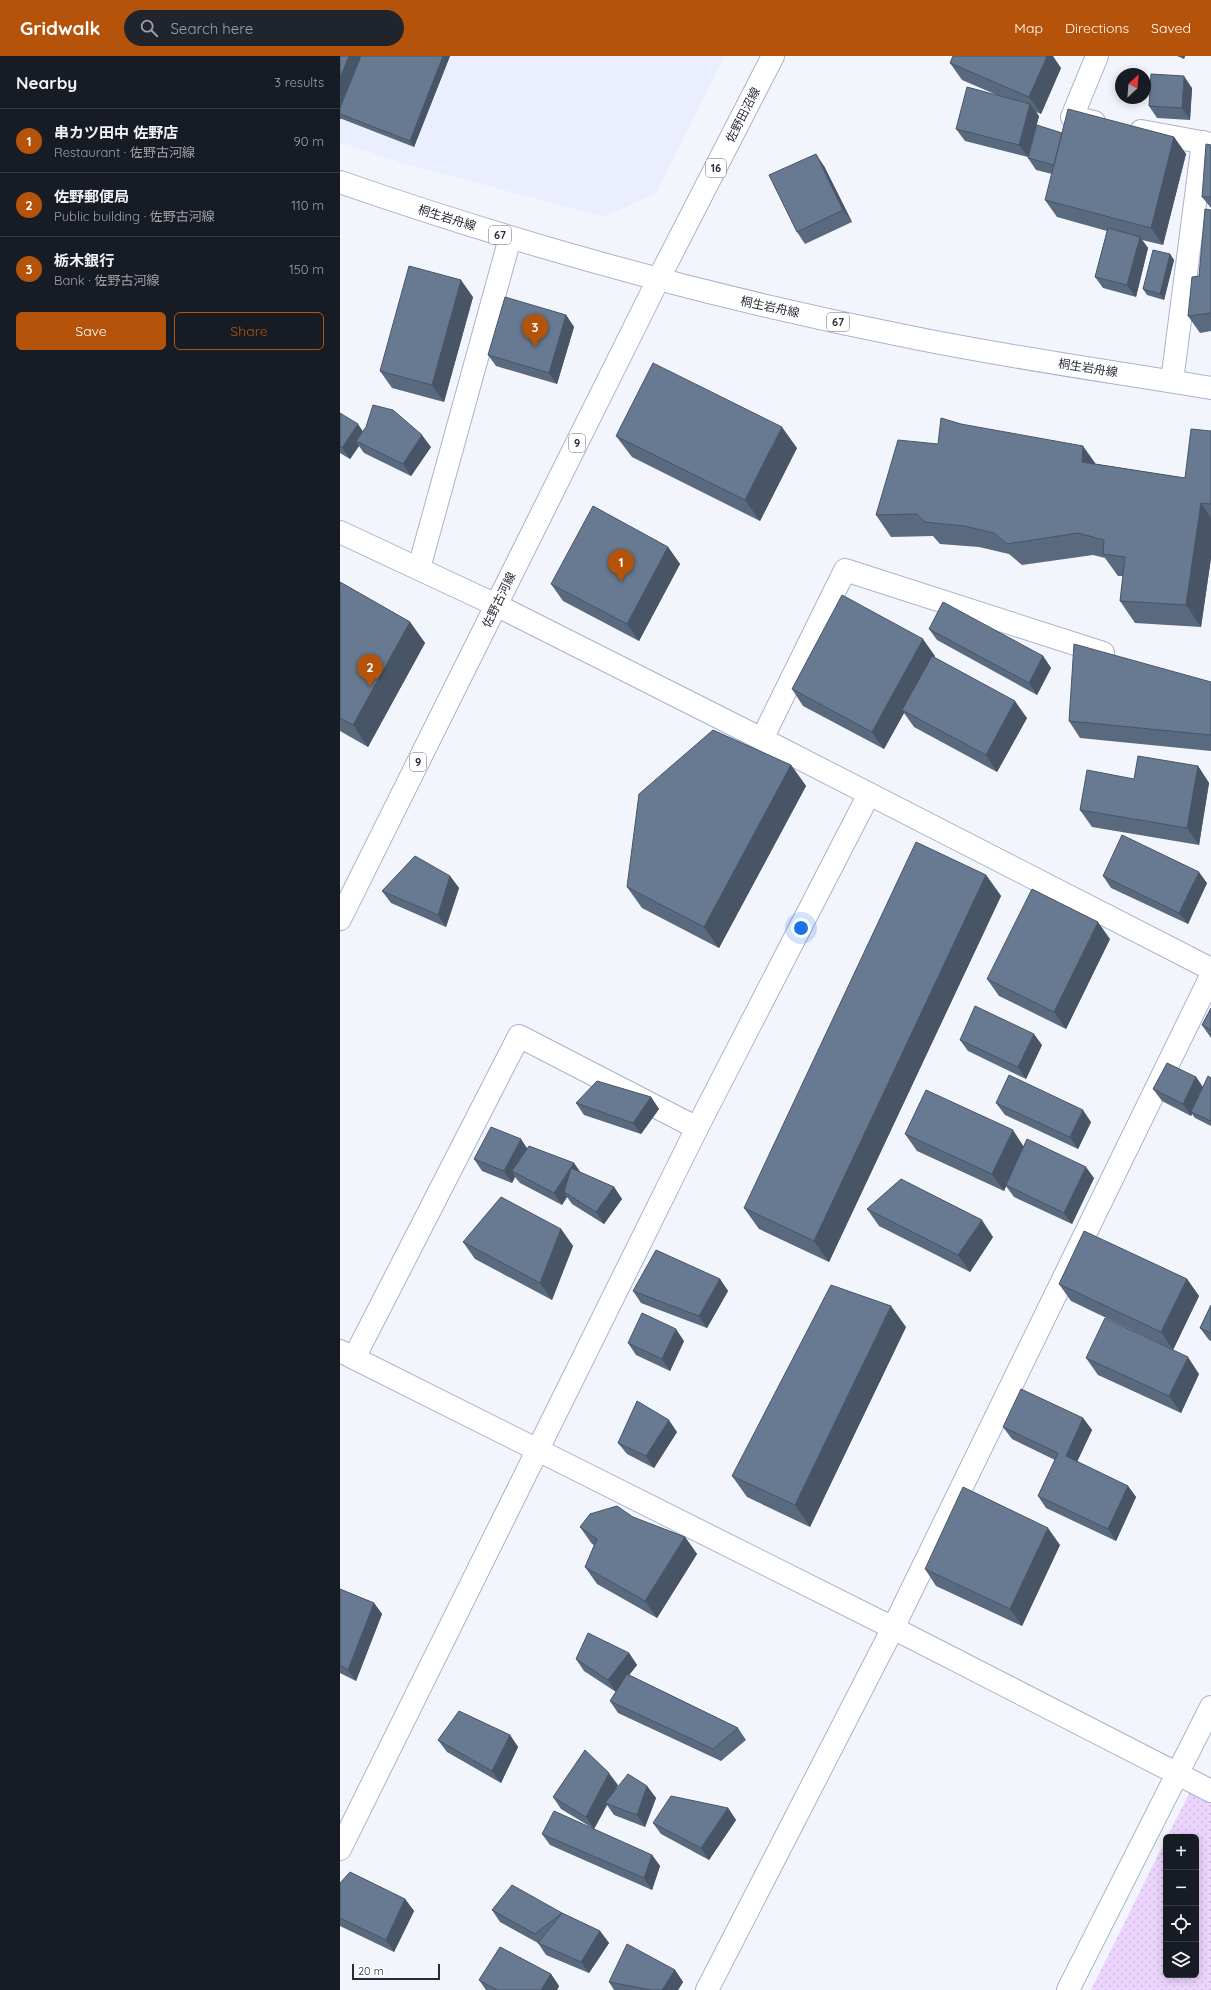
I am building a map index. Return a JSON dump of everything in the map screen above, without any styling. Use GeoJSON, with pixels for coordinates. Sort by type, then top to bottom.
{"type":"FeatureCollection","features":[{"type":"Feature","properties":{"kind":"street","name":"佐野田沼線"},"geometry":{"type":"LineString","coordinates":[[658,280],[773,56]]}},
{"type":"Feature","properties":{"kind":"street"},"geometry":{"type":"LineString","coordinates":[[1097,56],[1072,118],[1207,143],[1172,382]]}},
{"type":"Feature","properties":{"kind":"street","name":"桐生岩舟線"},"geometry":{"type":"LineString","coordinates":[[340,182],[393,201],[510,238],[658,280],[903,336],[1020,358],[1211,388]]}},
{"type":"Feature","properties":{"kind":"street"},"geometry":{"type":"LineString","coordinates":[[419,568],[510,238]]}},
{"type":"Feature","properties":{"kind":"street","name":"佐野古河線"},"geometry":{"type":"LineString","coordinates":[[340,919],[658,280]]}},
{"type":"Feature","properties":{"kind":"street"},"geometry":{"type":"LineString","coordinates":[[340,532],[419,568],[762,739],[1211,969]]}},
{"type":"Feature","properties":{"kind":"street"},"geometry":{"type":"LineString","coordinates":[[762,739],[846,570],[1122,659]]}},
{"type":"Feature","properties":{"kind":"street"},"geometry":{"type":"LineString","coordinates":[[340,1849],[697,1128],[869,794]]}},
{"type":"Feature","properties":{"kind":"street"},"geometry":{"type":"LineString","coordinates":[[707,1990],[893,1628],[1211,976]]}},
{"type":"Feature","properties":{"kind":"street"},"geometry":{"type":"LineString","coordinates":[[697,1128],[519,1036],[347,1355],[893,1628],[1211,1791]]}},
{"type":"Feature","properties":{"kind":"street"},"geometry":{"type":"LineString","coordinates":[[1068,1990],[1211,1707]]}},
{"type":"Feature","properties":{"kind":"shaded area"},"geometry":{"type":"Polygon","coordinates":[[[340,56],[725,56],[656,193],[604,217],[402,163],[340,142],[340,56]]]}},
{"type":"Feature","properties":{"kind":"shaded area"},"geometry":{"type":"Polygon","coordinates":[[[1191,1790],[1211,1800],[1211,1990],[1091,1990],[1163,1845],[1163,1978],[1199,1978],[1199,1834],[1169,1834],[1191,1790]]]}},
{"type":"Feature","properties":{"kind":"building"},"geometry":{"type":"Polygon","coordinates":[[[340,56],[349,56],[340,78],[340,56]]]}},
{"type":"Feature","properties":{"kind":"building"},"geometry":{"type":"Polygon","coordinates":[[[361,56],[443,56],[410,141],[340,114],[340,108],[361,56]]]}},
{"type":"Feature","properties":{"kind":"building"},"geometry":{"type":"Polygon","coordinates":[[[953,56],[1047,56],[1029,97],[950,63],[953,56]]]}},
{"type":"Feature","properties":{"kind":"building"},"geometry":{"type":"Polygon","coordinates":[[[1151,74],[1184,76],[1182,108],[1149,106],[1149,104],[1151,104],[1151,74]]]}},
{"type":"Feature","properties":{"kind":"building"},"geometry":{"type":"Polygon","coordinates":[[[967,87],[1030,104],[1019,145],[956,129],[967,87]]]}},
{"type":"Feature","properties":{"kind":"building"},"geometry":{"type":"Polygon","coordinates":[[[1068,109],[1174,137],[1151,228],[1045,200],[1068,109]]]}},
{"type":"Feature","properties":{"kind":"building"},"geometry":{"type":"Polygon","coordinates":[[[1037,125],[1062,133],[1054,165],[1028,158],[1037,125]]]}},
{"type":"Feature","properties":{"kind":"building"},"geometry":{"type":"Polygon","coordinates":[[[1206,144],[1211,145],[1211,197],[1202,197],[1206,144]]]}},
{"type":"Feature","properties":{"kind":"building"},"geometry":{"type":"Polygon","coordinates":[[[816,154],[843,210],[797,232],[769,175],[816,154]]]}},
{"type":"Feature","properties":{"kind":"building"},"geometry":{"type":"Polygon","coordinates":[[[1205,209],[1211,210],[1211,313],[1188,316],[1192,277],[1199,276],[1205,209]]]}},
{"type":"Feature","properties":{"kind":"building"},"geometry":{"type":"Polygon","coordinates":[[[1108,228],[1140,237],[1127,285],[1095,277],[1108,228]]]}},
{"type":"Feature","properties":{"kind":"building"},"geometry":{"type":"Polygon","coordinates":[[[1153,250],[1170,254],[1160,294],[1143,289],[1153,250]]]}},
{"type":"Feature","properties":{"kind":"building"},"geometry":{"type":"Polygon","coordinates":[[[409,266],[461,280],[432,385],[380,371],[409,266]]]}},
{"type":"Feature","properties":{"kind":"building"},"geometry":{"type":"Polygon","coordinates":[[[505,297],[566,315],[549,373],[488,355],[505,297]]]}},
{"type":"Feature","properties":{"kind":"building"},"geometry":{"type":"Polygon","coordinates":[[[653,363],[782,427],[745,500],[616,436],[653,363]]]}},
{"type":"Feature","properties":{"kind":"building"},"geometry":{"type":"Polygon","coordinates":[[[373,405],[393,410],[422,435],[403,464],[356,441],[366,427],[373,405]]]}},
{"type":"Feature","properties":{"kind":"building"},"geometry":{"type":"Polygon","coordinates":[[[340,413],[358,424],[342,448],[340,446],[340,413]]]}},
{"type":"Feature","properties":{"kind":"building"},"geometry":{"type":"Polygon","coordinates":[[[941,418],[961,424],[1083,446],[1082,462],[1185,478],[1191,429],[1211,431],[1211,504],[1201,503],[1186,605],[1120,601],[1125,557],[1103,554],[1104,540],[1078,533],[1007,544],[994,533],[964,526],[925,522],[917,514],[876,515],[898,440],[938,444],[941,418]]]}},
{"type":"Feature","properties":{"kind":"building"},"geometry":{"type":"Polygon","coordinates":[[[593,506],[668,547],[627,624],[551,584],[593,506]]]}},
{"type":"Feature","properties":{"kind":"building"},"geometry":{"type":"Polygon","coordinates":[[[340,582],[410,622],[353,725],[340,718],[340,582]]]}},
{"type":"Feature","properties":{"kind":"building"},"geometry":{"type":"Polygon","coordinates":[[[842,595],[923,639],[872,732],[792,689],[842,595]]]}},
{"type":"Feature","properties":{"kind":"building"},"geometry":{"type":"Polygon","coordinates":[[[943,602],[1043,656],[1029,683],[929,629],[943,602]]]}},
{"type":"Feature","properties":{"kind":"building"},"geometry":{"type":"Polygon","coordinates":[[[1074,644],[1211,682],[1211,735],[1069,721],[1074,644]]]}},
{"type":"Feature","properties":{"kind":"building"},"geometry":{"type":"Polygon","coordinates":[[[932,656],[1015,701],[986,755],[902,710],[932,656]]]}},
{"type":"Feature","properties":{"kind":"building"},"geometry":{"type":"Polygon","coordinates":[[[713,730],[791,765],[704,927],[627,887],[639,794],[713,730]]]}},
{"type":"Feature","properties":{"kind":"building"},"geometry":{"type":"Polygon","coordinates":[[[1138,756],[1198,766],[1187,828],[1080,810],[1087,770],[1134,779],[1138,756]]]}},
{"type":"Feature","properties":{"kind":"building"},"geometry":{"type":"Polygon","coordinates":[[[1122,835],[1199,872],[1179,913],[1103,876],[1122,835]]]}},
{"type":"Feature","properties":{"kind":"building"},"geometry":{"type":"Polygon","coordinates":[[[916,842],[986,875],[814,1241],[744,1208],[916,842]]]}},
{"type":"Feature","properties":{"kind":"building"},"geometry":{"type":"Polygon","coordinates":[[[415,856],[450,876],[438,915],[382,891],[415,856]]]}},
{"type":"Feature","properties":{"kind":"building"},"geometry":{"type":"Polygon","coordinates":[[[1032,889],[1098,922],[1054,1012],[987,979],[1032,889]]]}},
{"type":"Feature","properties":{"kind":"building"},"geometry":{"type":"Polygon","coordinates":[[[975,1006],[1034,1034],[1018,1067],[960,1040],[975,1006]]]}},
{"type":"Feature","properties":{"kind":"building"},"geometry":{"type":"Polygon","coordinates":[[[1211,1008],[1211,1030],[1202,1025],[1211,1008]]]}},
{"type":"Feature","properties":{"kind":"building"},"geometry":{"type":"Polygon","coordinates":[[[1167,1063],[1196,1077],[1183,1104],[1153,1089],[1167,1063]]]}},
{"type":"Feature","properties":{"kind":"building"},"geometry":{"type":"Polygon","coordinates":[[[1009,1075],[1083,1110],[1070,1137],[996,1103],[1009,1075]]]}},
{"type":"Feature","properties":{"kind":"building"},"geometry":{"type":"Polygon","coordinates":[[[1208,1076],[1211,1078],[1211,1121],[1191,1112],[1208,1076]]]}},
{"type":"Feature","properties":{"kind":"building"},"geometry":{"type":"Polygon","coordinates":[[[597,1081],[651,1097],[633,1123],[576,1103],[597,1081]]]}},
{"type":"Feature","properties":{"kind":"building"},"geometry":{"type":"Polygon","coordinates":[[[926,1090],[1013,1130],[992,1174],[905,1134],[926,1090]]]}},
{"type":"Feature","properties":{"kind":"building"},"geometry":{"type":"Polygon","coordinates":[[[491,1127],[521,1139],[504,1171],[474,1159],[491,1127]]]}},
{"type":"Feature","properties":{"kind":"building"},"geometry":{"type":"Polygon","coordinates":[[[1027,1139],[1086,1167],[1064,1213],[1006,1185],[1027,1139]]]}},
{"type":"Feature","properties":{"kind":"building"},"geometry":{"type":"Polygon","coordinates":[[[529,1146],[574,1163],[554,1193],[512,1171],[529,1146]]]}},
{"type":"Feature","properties":{"kind":"building"},"geometry":{"type":"Polygon","coordinates":[[[571,1168],[614,1187],[596,1212],[564,1192],[571,1168]]]}},
{"type":"Feature","properties":{"kind":"building"},"geometry":{"type":"Polygon","coordinates":[[[901,1179],[982,1220],[958,1255],[867,1209],[901,1179]]]}},
{"type":"Feature","properties":{"kind":"building"},"geometry":{"type":"Polygon","coordinates":[[[501,1197],[561,1229],[540,1283],[463,1242],[501,1197]]]}},
{"type":"Feature","properties":{"kind":"building"},"geometry":{"type":"Polygon","coordinates":[[[1084,1231],[1187,1279],[1161,1332],[1059,1284],[1084,1231]]]}},
{"type":"Feature","properties":{"kind":"building"},"geometry":{"type":"Polygon","coordinates":[[[656,1250],[720,1279],[699,1316],[633,1291],[656,1250]]]}},
{"type":"Feature","properties":{"kind":"building"},"geometry":{"type":"Polygon","coordinates":[[[831,1285],[891,1306],[795,1505],[732,1476],[831,1285]]]}},
{"type":"Feature","properties":{"kind":"building"},"geometry":{"type":"Polygon","coordinates":[[[1211,1305],[1211,1333],[1200,1328],[1211,1305]]]}},
{"type":"Feature","properties":{"kind":"building"},"geometry":{"type":"Polygon","coordinates":[[[642,1313],[676,1329],[662,1359],[628,1343],[642,1313]]]}},
{"type":"Feature","properties":{"kind":"building"},"geometry":{"type":"Polygon","coordinates":[[[1105,1318],[1188,1357],[1169,1396],[1086,1358],[1105,1318]]]}},
{"type":"Feature","properties":{"kind":"building"},"geometry":{"type":"Polygon","coordinates":[[[1021,1389],[1083,1418],[1066,1456],[1128,1486],[1108,1529],[1038,1496],[1058,1453],[1003,1427],[1021,1389]]]}},
{"type":"Feature","properties":{"kind":"building"},"geometry":{"type":"Polygon","coordinates":[[[637,1401],[669,1420],[646,1456],[618,1443],[637,1401]]]}},
{"type":"Feature","properties":{"kind":"building"},"geometry":{"type":"Polygon","coordinates":[[[963,1487],[1048,1528],[1010,1609],[925,1569],[963,1487]]]}},
{"type":"Feature","properties":{"kind":"building"},"geometry":{"type":"Polygon","coordinates":[[[617,1506],[633,1517],[685,1537],[645,1601],[585,1567],[597,1539],[580,1527],[590,1514],[617,1506]]]}},
{"type":"Feature","properties":{"kind":"building"},"geometry":{"type":"Polygon","coordinates":[[[340,1589],[374,1603],[348,1670],[340,1665],[340,1589]]]}},
{"type":"Feature","properties":{"kind":"building"},"geometry":{"type":"Polygon","coordinates":[[[588,1633],[629,1653],[608,1680],[576,1659],[588,1633]]]}},
{"type":"Feature","properties":{"kind":"building"},"geometry":{"type":"Polygon","coordinates":[[[627,1674],[738,1728],[713,1749],[610,1701],[627,1674]]]}},
{"type":"Feature","properties":{"kind":"building"},"geometry":{"type":"Polygon","coordinates":[[[459,1711],[510,1735],[492,1771],[438,1740],[459,1711]]]}},
{"type":"Feature","properties":{"kind":"building"},"geometry":{"type":"Polygon","coordinates":[[[585,1750],[609,1773],[586,1817],[553,1797],[585,1750]]]}},
{"type":"Feature","properties":{"kind":"building"},"geometry":{"type":"Polygon","coordinates":[[[628,1774],[647,1786],[637,1815],[605,1803],[628,1774]]]}},
{"type":"Feature","properties":{"kind":"building"},"geometry":{"type":"Polygon","coordinates":[[[671,1796],[728,1808],[701,1848],[653,1823],[671,1796]]]}},
{"type":"Feature","properties":{"kind":"building"},"geometry":{"type":"Polygon","coordinates":[[[554,1811],[652,1855],[644,1878],[542,1834],[554,1811]]]}},
{"type":"Feature","properties":{"kind":"building"},"geometry":{"type":"Polygon","coordinates":[[[350,1872],[405,1899],[386,1940],[340,1918],[340,1883],[350,1872]]]}},
{"type":"Feature","properties":{"kind":"building"},"geometry":{"type":"Polygon","coordinates":[[[512,1885],[562,1913],[535,1934],[492,1910],[512,1885]]]}},
{"type":"Feature","properties":{"kind":"building"},"geometry":{"type":"Polygon","coordinates":[[[562,1913],[600,1931],[581,1962],[538,1943],[562,1913]]]}},
{"type":"Feature","properties":{"kind":"building"},"geometry":{"type":"Polygon","coordinates":[[[627,1944],[675,1970],[662,1990],[652,1990],[609,1982],[627,1944]]]}},
{"type":"Feature","properties":{"kind":"building"},"geometry":{"type":"Polygon","coordinates":[[[500,1947],[551,1974],[541,1990],[497,1990],[479,1980],[500,1947]]]}},
{"type":"Feature","properties":{"kind":"place","name":"栃木銀行"},"geometry":{"type":"Point","coordinates":[535,347]}},
{"type":"Feature","properties":{"kind":"place","name":"串カツ田中 佐野店"},"geometry":{"type":"Point","coordinates":[621,582]}},
{"type":"Feature","properties":{"kind":"place","name":"佐野郵便局"},"geometry":{"type":"Point","coordinates":[370,687]}}]}
